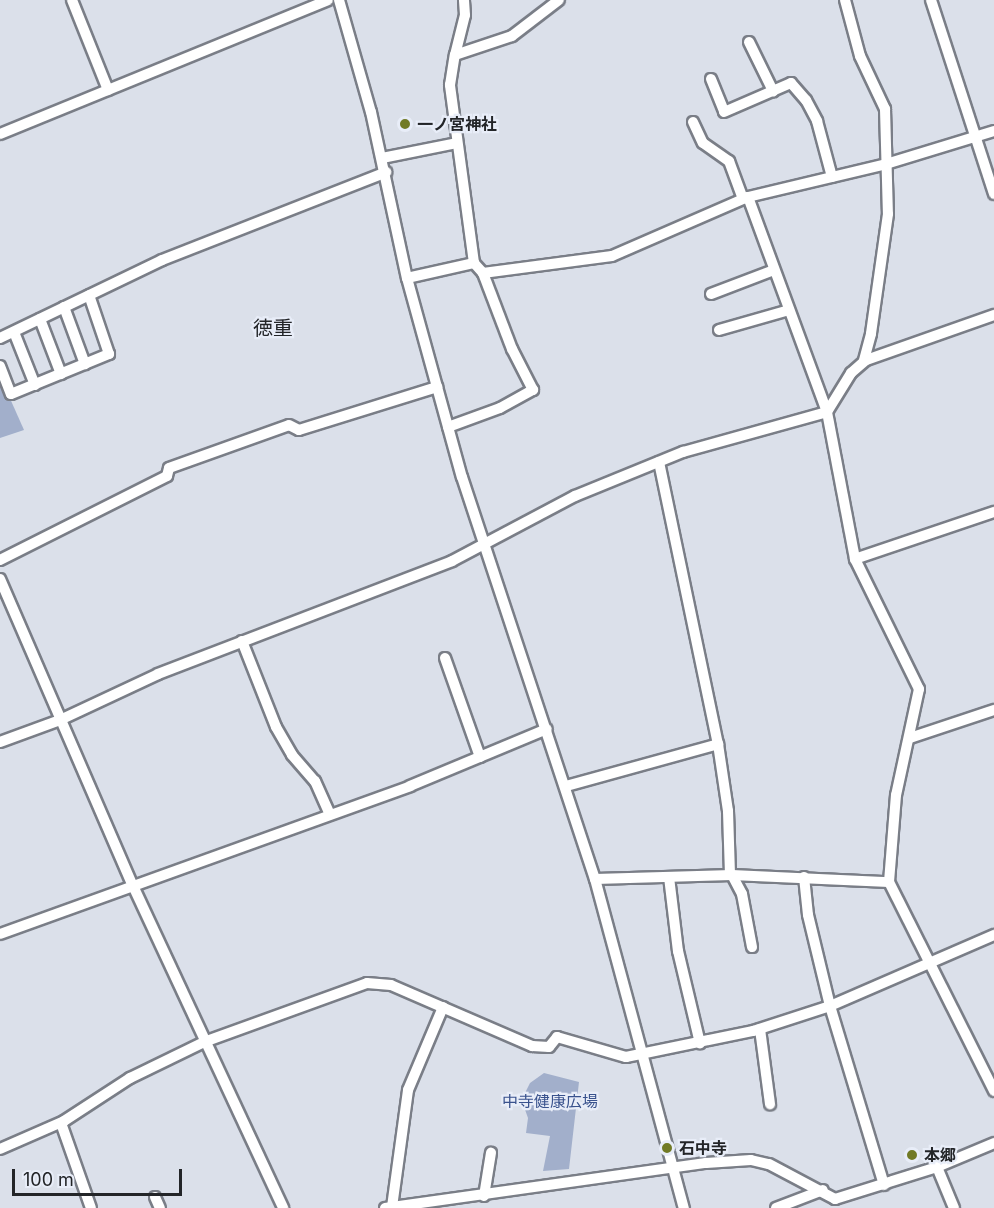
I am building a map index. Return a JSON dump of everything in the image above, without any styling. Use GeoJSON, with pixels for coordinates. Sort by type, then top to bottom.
{"type":"FeatureCollection","features":[{"type":"Feature","properties":{"kind":"street"},"geometry":{"type":"LineString","coordinates":[[72,0],[108,90]]}},
{"type":"Feature","properties":{"kind":"street"},"geometry":{"type":"LineString","coordinates":[[0,134],[328,0]]}},
{"type":"Feature","properties":{"kind":"street"},"geometry":{"type":"LineString","coordinates":[[339,0],[386,172],[407,278],[448,427],[482,544],[547,729],[595,879],[684,1208]]}},
{"type":"Feature","properties":{"kind":"street"},"geometry":{"type":"LineString","coordinates":[[448,427],[500,408],[533,390],[503,328],[483,273],[474,263],[450,85],[465,15],[464,0]]}},
{"type":"Feature","properties":{"kind":"street"},"geometry":{"type":"LineString","coordinates":[[455,55],[512,36],[559,0]]}},
{"type":"Feature","properties":{"kind":"street"},"geometry":{"type":"LineString","coordinates":[[845,0],[860,56],[885,109],[888,214],[871,334],[864,361]]}},
{"type":"Feature","properties":{"kind":"street"},"geometry":{"type":"LineString","coordinates":[[931,0],[994,194]]}},
{"type":"Feature","properties":{"kind":"street"},"geometry":{"type":"LineString","coordinates":[[749,42],[773,91]]}},
{"type":"Feature","properties":{"kind":"street"},"geometry":{"type":"LineString","coordinates":[[711,79],[724,112],[791,83],[806,100],[817,121],[832,177]]}},
{"type":"Feature","properties":{"kind":"street"},"geometry":{"type":"LineString","coordinates":[[693,122],[704,143],[729,161],[746,198],[827,412],[855,559],[919,689],[896,795],[889,882],[994,1091]]}},
{"type":"Feature","properties":{"kind":"street"},"geometry":{"type":"LineString","coordinates":[[483,273],[612,256],[746,198],[886,164],[994,131]]}},
{"type":"Feature","properties":{"kind":"street"},"geometry":{"type":"LineString","coordinates":[[382,158],[457,143]]}},
{"type":"Feature","properties":{"kind":"street"},"geometry":{"type":"LineString","coordinates":[[0,338],[162,260],[386,172]]}},
{"type":"Feature","properties":{"kind":"street"},"geometry":{"type":"LineString","coordinates":[[407,278],[474,263]]}},
{"type":"Feature","properties":{"kind":"street"},"geometry":{"type":"LineString","coordinates":[[711,294],[774,270]]}},
{"type":"Feature","properties":{"kind":"street"},"geometry":{"type":"LineString","coordinates":[[0,366],[11,394],[109,354],[89,295]]}},
{"type":"Feature","properties":{"kind":"street"},"geometry":{"type":"LineString","coordinates":[[64,308],[85,364]]}},
{"type":"Feature","properties":{"kind":"street"},"geometry":{"type":"LineString","coordinates":[[719,330],[789,310]]}},
{"type":"Feature","properties":{"kind":"street"},"geometry":{"type":"LineString","coordinates":[[0,742],[60,720],[158,674],[452,561],[575,496],[659,462],[827,412],[851,372],[864,361],[994,315]]}},
{"type":"Feature","properties":{"kind":"street"},"geometry":{"type":"LineString","coordinates":[[40,319],[61,374]]}},
{"type":"Feature","properties":{"kind":"street"},"geometry":{"type":"LineString","coordinates":[[14,332],[35,384]]}},
{"type":"Feature","properties":{"kind":"street"},"geometry":{"type":"LineString","coordinates":[[0,560],[167,477],[169,468],[289,425],[299,430],[437,387]]}},
{"type":"Feature","properties":{"kind":"street"},"geometry":{"type":"LineString","coordinates":[[659,462],[718,744],[728,811],[731,875],[742,894],[753,947]]}},
{"type":"Feature","properties":{"kind":"street"},"geometry":{"type":"LineString","coordinates":[[855,559],[994,512]]}},
{"type":"Feature","properties":{"kind":"street"},"geometry":{"type":"LineString","coordinates":[[0,579],[134,888],[283,1208]]}},
{"type":"Feature","properties":{"kind":"street"},"geometry":{"type":"LineString","coordinates":[[242,641],[276,727],[292,755],[315,781],[330,814]]}},
{"type":"Feature","properties":{"kind":"street"},"geometry":{"type":"LineString","coordinates":[[445,658],[480,757]]}},
{"type":"Feature","properties":{"kind":"street"},"geometry":{"type":"LineString","coordinates":[[910,738],[994,710]]}},
{"type":"Feature","properties":{"kind":"street"},"geometry":{"type":"LineString","coordinates":[[0,934],[134,888],[480,757],[547,729]]}},
{"type":"Feature","properties":{"kind":"street"},"geometry":{"type":"LineString","coordinates":[[566,786],[718,744]]}},
{"type":"Feature","properties":{"kind":"street"},"geometry":{"type":"LineString","coordinates":[[595,879],[731,875],[889,882]]}},
{"type":"Feature","properties":{"kind":"street"},"geometry":{"type":"LineString","coordinates":[[669,877],[678,951],[700,1043]]}},
{"type":"Feature","properties":{"kind":"street"},"geometry":{"type":"LineString","coordinates":[[804,877],[808,915],[830,1006],[884,1185]]}},
{"type":"Feature","properties":{"kind":"street"},"geometry":{"type":"LineString","coordinates":[[0,1149],[61,1123],[130,1078],[204,1042],[367,983],[391,985],[532,1046],[549,1047],[557,1037],[626,1057],[760,1029],[830,1006],[889,982],[929,960],[994,935]]}},
{"type":"Feature","properties":{"kind":"street"},"geometry":{"type":"LineString","coordinates":[[443,1007],[408,1090],[388,1208],[751,1160],[769,1164],[823,1190],[836,1199],[937,1167],[994,1143]]}},
{"type":"Feature","properties":{"kind":"street"},"geometry":{"type":"LineString","coordinates":[[760,1029],[770,1104]]}},
{"type":"Feature","properties":{"kind":"street"},"geometry":{"type":"LineString","coordinates":[[61,1123],[91,1208]]}},
{"type":"Feature","properties":{"kind":"street"},"geometry":{"type":"LineString","coordinates":[[484,1196],[491,1153]]}},
{"type":"Feature","properties":{"kind":"street"},"geometry":{"type":"LineString","coordinates":[[937,1167],[954,1208]]}},
{"type":"Feature","properties":{"kind":"street"},"geometry":{"type":"LineString","coordinates":[[776,1208],[823,1190]]}},
{"type":"Feature","properties":{"kind":"street"},"geometry":{"type":"LineString","coordinates":[[155,1197],[160,1208]]}},
{"type":"Feature","properties":{"kind":"green space"},"geometry":{"type":"Polygon","coordinates":[[[0,376],[24,430],[0,438],[0,376]]]}},
{"type":"Feature","properties":{"kind":"green space","name":"中寺健康広場"},"geometry":{"type":"Polygon","coordinates":[[[544,1073],[579,1082],[569,1169],[543,1171],[550,1136],[526,1133],[528,1118],[523,1104],[526,1091],[530,1083],[544,1073]]]}},
{"type":"Feature","properties":{"kind":"place","name":"一ノ宮神社"},"geometry":{"type":"Point","coordinates":[405,124]}},
{"type":"Feature","properties":{"kind":"place","name":"石中寺"},"geometry":{"type":"Point","coordinates":[667,1148]}},
{"type":"Feature","properties":{"kind":"place","name":"本郷"},"geometry":{"type":"Point","coordinates":[912,1155]}},
{"type":"Feature","properties":{"kind":"district","name":"徳重"},"geometry":{"type":"Point","coordinates":[273,328]}}]}
